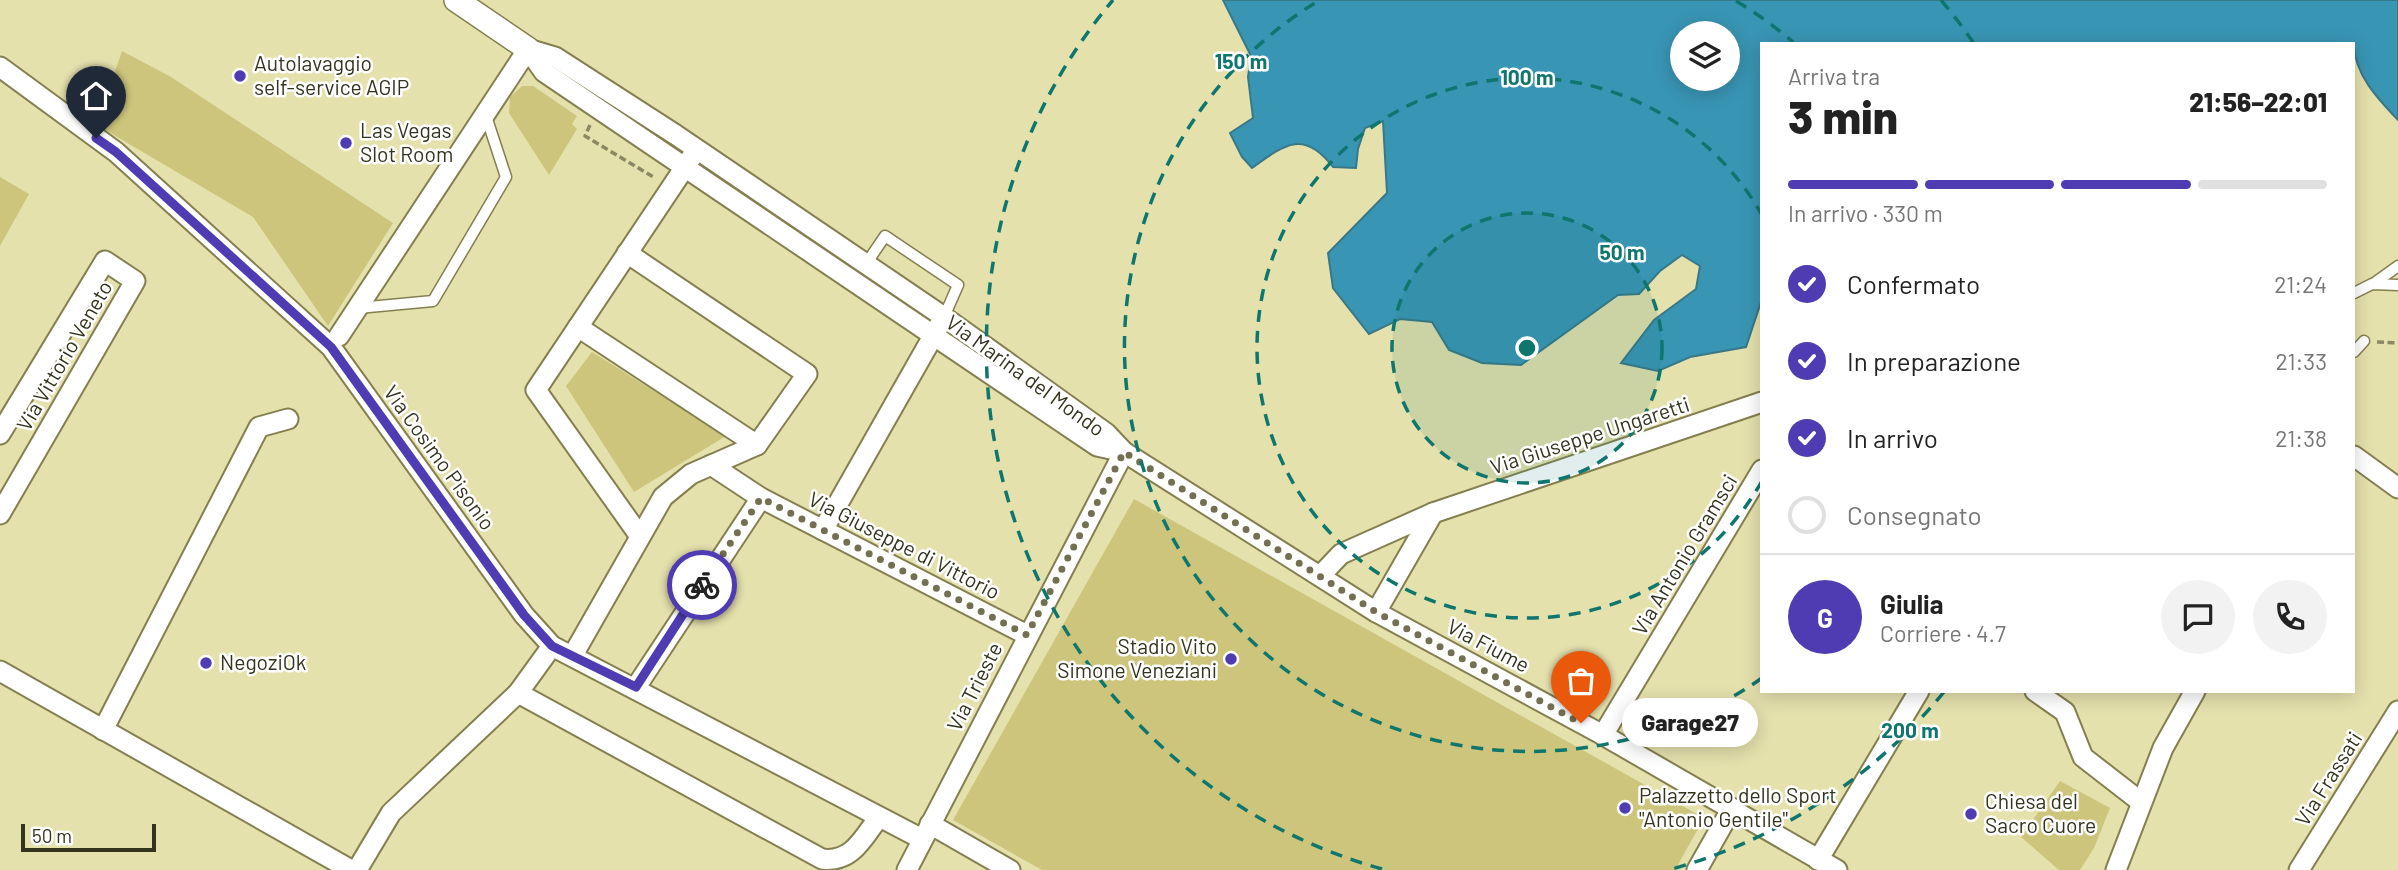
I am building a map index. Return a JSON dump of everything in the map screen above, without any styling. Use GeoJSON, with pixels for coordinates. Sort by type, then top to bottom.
{"type":"FeatureCollection","features":[{"type":"Feature","properties":{"kind":"street","name":"Via Marina del Mondo"},"geometry":{"type":"LineString","coordinates":[[470,4],[528,49],[555,57],[692,158],[939,325],[1106,433],[1124,452]]}},
{"type":"Feature","properties":{"kind":"street"},"geometry":{"type":"LineString","coordinates":[[339,336],[528,49]]}},
{"type":"Feature","properties":{"kind":"street","name":"Via Cosimo Pisonio"},"geometry":{"type":"LineString","coordinates":[[0,68],[116,152],[331,347],[524,615],[552,646],[636,687],[879,817],[926,831],[1010,870]]}},
{"type":"Feature","properties":{"kind":"street","name":"Via Marina del Mondo"},"geometry":{"type":"LineString","coordinates":[[692,158],[866,264],[939,325]]}},
{"type":"Feature","properties":{"kind":"street"},"geometry":{"type":"LineString","coordinates":[[639,535],[536,390],[692,158]]}},
{"type":"Feature","properties":{"kind":"street"},"geometry":{"type":"LineString","coordinates":[[573,656],[639,535],[663,497],[684,479],[757,445],[807,374],[627,254]]}},
{"type":"Feature","properties":{"kind":"street","name":"Via Vittorio Veneto"},"geometry":{"type":"LineString","coordinates":[[0,434],[105,261],[135,281],[0,514]]}},
{"type":"Feature","properties":{"kind":"street"},"geometry":{"type":"LineString","coordinates":[[823,530],[939,325]]}},
{"type":"Feature","properties":{"kind":"street"},"geometry":{"type":"LineString","coordinates":[[578,327],[757,445]]}},
{"type":"Feature","properties":{"kind":"street","name":"Via Giuseppe Ungaretti"},"geometry":{"type":"LineString","coordinates":[[1320,576],[1341,554],[1433,513],[1760,403]]}},
{"type":"Feature","properties":{"kind":"street"},"geometry":{"type":"LineString","coordinates":[[103,730],[259,427],[288,419]]}},
{"type":"Feature","properties":{"kind":"street","name":"Via Fiume"},"geometry":{"type":"LineString","coordinates":[[1124,452],[1376,612],[1603,735],[1837,870]]}},
{"type":"Feature","properties":{"kind":"street","name":"Via Trieste"},"geometry":{"type":"LineString","coordinates":[[907,870],[1124,452]]}},
{"type":"Feature","properties":{"kind":"street"},"geometry":{"type":"LineString","coordinates":[[2355,457],[2398,488]]}},
{"type":"Feature","properties":{"kind":"street","name":"Via Giuseppe di Vittorio"},"geometry":{"type":"LineString","coordinates":[[711,465],[761,498],[1027,635]]}},
{"type":"Feature","properties":{"kind":"street","name":"Via Antonio Gramsci"},"geometry":{"type":"LineString","coordinates":[[1603,735],[1760,473]]}},
{"type":"Feature","properties":{"kind":"street"},"geometry":{"type":"LineString","coordinates":[[636,687],[761,498]]}},
{"type":"Feature","properties":{"kind":"street"},"geometry":{"type":"LineString","coordinates":[[1376,612],[1433,513]]}},
{"type":"Feature","properties":{"kind":"street"},"geometry":{"type":"LineString","coordinates":[[357,870],[391,813],[517,693],[552,646]]}},
{"type":"Feature","properties":{"kind":"street"},"geometry":{"type":"LineString","coordinates":[[0,671],[351,870]]}},
{"type":"Feature","properties":{"kind":"street"},"geometry":{"type":"LineString","coordinates":[[517,693],[822,859],[833,860],[852,853],[879,817]]}},
{"type":"Feature","properties":{"kind":"street"},"geometry":{"type":"LineString","coordinates":[[1818,860],[1918,693]]}},
{"type":"Feature","properties":{"kind":"street"},"geometry":{"type":"LineString","coordinates":[[2038,693],[2065,712],[2083,757],[2141,802]]}},
{"type":"Feature","properties":{"kind":"street"},"geometry":{"type":"LineString","coordinates":[[2116,870],[2162,748],[2194,693]]}},
{"type":"Feature","properties":{"kind":"street","name":"Via Frassati"},"geometry":{"type":"LineString","coordinates":[[2299,870],[2398,711]]}},
{"type":"Feature","properties":{"kind":"street"},"geometry":{"type":"LineString","coordinates":[[1697,870],[1732,808]]}},
{"type":"Feature","properties":{"kind":"lane"},"geometry":{"type":"LineString","coordinates":[[356,308],[433,301],[506,177],[485,113]]}},
{"type":"Feature","properties":{"kind":"lane"},"geometry":{"type":"LineString","coordinates":[[866,264],[885,236],[958,285],[939,325]]}},
{"type":"Feature","properties":{"kind":"lane"},"geometry":{"type":"LineString","coordinates":[[2355,292],[2398,266]]}},
{"type":"Feature","properties":{"kind":"lane"},"geometry":{"type":"LineString","coordinates":[[2372,284],[2398,285]]}},
{"type":"Feature","properties":{"kind":"lane"},"geometry":{"type":"LineString","coordinates":[[2355,351],[2364,341]]}},
{"type":"Feature","properties":{"kind":"path"},"geometry":{"type":"LineString","coordinates":[[591,124],[584,136],[659,181]]}},
{"type":"Feature","properties":{"kind":"path"},"geometry":{"type":"LineString","coordinates":[[613,153],[621,142]]}},
{"type":"Feature","properties":{"kind":"path"},"geometry":{"type":"LineString","coordinates":[[649,175],[656,167]]}},
{"type":"Feature","properties":{"kind":"path"},"geometry":{"type":"LineString","coordinates":[[2364,341],[2398,343]]}},
{"type":"Feature","properties":{"kind":"shaded area"},"geometry":{"type":"Polygon","coordinates":[[[122,51],[171,77],[393,223],[328,326],[253,217],[97,125],[122,51]]]}},
{"type":"Feature","properties":{"kind":"shaded area"},"geometry":{"type":"Polygon","coordinates":[[[522,86],[533,86],[577,116],[572,124],[577,129],[549,175],[509,113],[510,97],[522,86]]]}},
{"type":"Feature","properties":{"kind":"shaded area"},"geometry":{"type":"Polygon","coordinates":[[[0,177],[29,194],[0,246],[0,177]]]}},
{"type":"Feature","properties":{"kind":"shaded area"},"geometry":{"type":"Polygon","coordinates":[[[592,352],[726,436],[634,492],[566,386],[592,352]]]}},
{"type":"Feature","properties":{"kind":"shaded area","name":"Stadio Vito Simone Veneziani"},"geometry":{"type":"Polygon","coordinates":[[[1134,499],[1704,818],[1675,870],[1042,870],[953,820],[1134,499]]]}},
{"type":"Feature","properties":{"kind":"shaded area"},"geometry":{"type":"Polygon","coordinates":[[[2060,781],[2110,808],[2094,848],[2080,870],[2059,870],[2021,837],[2060,781]]]}},
{"type":"Feature","properties":{"kind":"water"},"geometry":{"type":"Polygon","coordinates":[[[1223,0],[2398,0],[2398,120],[2375,95],[2363,76],[2355,55],[2355,42],[1760,42],[1760,305],[1746,347],[1690,357],[1658,371],[1621,363],[1654,320],[1696,289],[1700,266],[1682,255],[1660,271],[1639,294],[1618,295],[1521,365],[1482,363],[1449,350],[1432,322],[1400,319],[1369,334],[1333,288],[1328,253],[1387,193],[1383,121],[1365,128],[1358,149],[1356,168],[1333,167],[1313,148],[1294,144],[1274,152],[1252,168],[1242,157],[1230,133],[1253,118],[1248,77],[1251,56],[1223,0]]]}},
{"type":"Feature","properties":{"kind":"way so far"},"geometry":{"type":"LineString","coordinates":[[702,585],[761,498],[1027,635],[1124,452],[1376,612],[1581,723]]}},
{"type":"Feature","properties":{"kind":"place","name":"Autolavaggio self-service AGIP"},"geometry":{"type":"Point","coordinates":[240,76]}},
{"type":"Feature","properties":{"kind":"place","name":"Las Vegas Slot Room"},"geometry":{"type":"Point","coordinates":[346,143]}},
{"type":"Feature","properties":{"kind":"place","name":"Stadio Vito Simone Veneziani"},"geometry":{"type":"Point","coordinates":[1231,659]}},
{"type":"Feature","properties":{"kind":"place","name":"NegoziOk"},"geometry":{"type":"Point","coordinates":[206,663]}},
{"type":"Feature","properties":{"kind":"place","name":"Garage27"},"geometry":{"type":"Point","coordinates":[1581,723]}},
{"type":"Feature","properties":{"kind":"place","name":"Palazzetto dello Sport \"Antonio Gentile\""},"geometry":{"type":"Point","coordinates":[1625,808]}},
{"type":"Feature","properties":{"kind":"place","name":"Chiesa del Sacro Cuore"},"geometry":{"type":"Point","coordinates":[1971,814]}},
{"type":"Feature","properties":{"kind":"route"},"geometry":{"type":"LineString","coordinates":[[96,138],[116,152],[331,347],[524,615],[552,646],[636,687],[702,585]]}}]}
